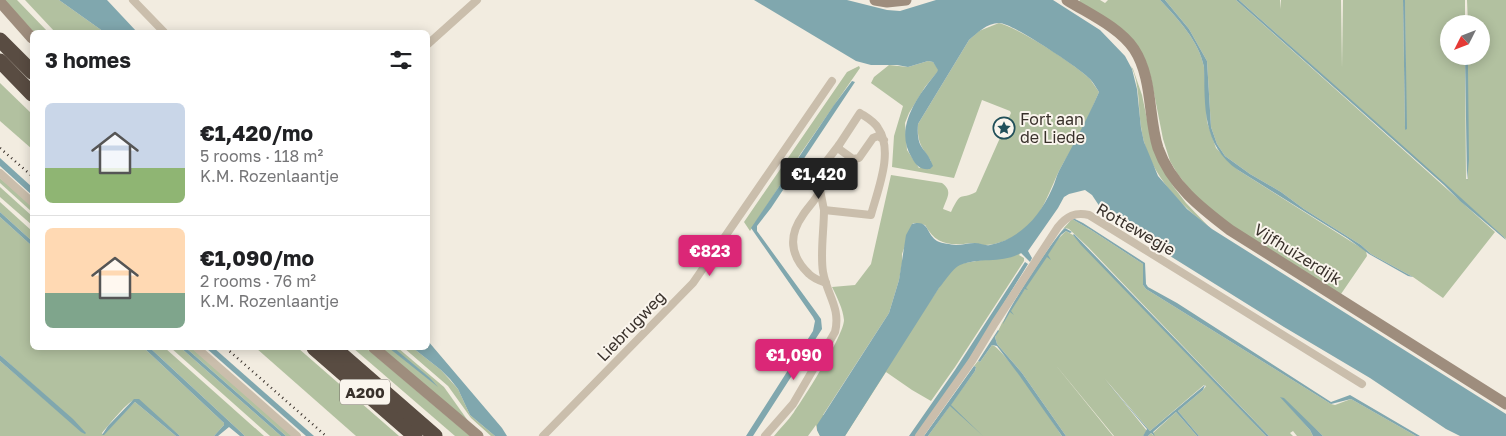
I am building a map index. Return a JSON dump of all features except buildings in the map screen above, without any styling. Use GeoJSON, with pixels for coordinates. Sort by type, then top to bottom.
{"type":"FeatureCollection","features":[{"type":"Feature","properties":{"kind":"highway"},"geometry":{"type":"LineString","coordinates":[[0,33],[16,56]]}},
{"type":"Feature","properties":{"kind":"highway"},"geometry":{"type":"LineString","coordinates":[[0,40],[30,70]]}},
{"type":"Feature","properties":{"kind":"highway"},"geometry":{"type":"LineString","coordinates":[[0,61],[30,92]]}},
{"type":"Feature","properties":{"kind":"highway","name":"A200"},"geometry":{"type":"LineString","coordinates":[[316,350],[415,436]]}},
{"type":"Feature","properties":{"kind":"highway","name":"A200"},"geometry":{"type":"LineString","coordinates":[[336,350],[435,436]]}},
{"type":"Feature","properties":{"kind":"street"},"geometry":{"type":"LineString","coordinates":[[133,0],[162,30]]}},
{"type":"Feature","properties":{"kind":"street"},"geometry":{"type":"LineString","coordinates":[[430,42],[477,0]]}},
{"type":"Feature","properties":{"kind":"street"},"geometry":{"type":"LineString","coordinates":[[875,0],[887,2],[906,0]]}},
{"type":"Feature","properties":{"kind":"street","name":"Vijfhuizerdijk"},"geometry":{"type":"LineString","coordinates":[[1067,0],[1106,24],[1134,50],[1145,75],[1158,148],[1168,170],[1193,201],[1230,230],[1506,404]]}},
{"type":"Feature","properties":{"kind":"street"},"geometry":{"type":"LineString","coordinates":[[0,2],[30,36]]}},
{"type":"Feature","properties":{"kind":"street","name":"Liebrugweg"},"geometry":{"type":"LineString","coordinates":[[543,436],[693,283],[832,81]]}},
{"type":"Feature","properties":{"kind":"street"},"geometry":{"type":"LineString","coordinates":[[765,436],[794,404],[835,332],[838,321],[823,270],[824,210],[819,171],[860,113],[872,121],[884,140],[885,157],[871,214],[824,210]]}},
{"type":"Feature","properties":{"kind":"street"},"geometry":{"type":"LineString","coordinates":[[839,145],[839,149],[853,159],[859,158],[873,138],[878,136],[884,140]]}},
{"type":"Feature","properties":{"kind":"street"},"geometry":{"type":"LineString","coordinates":[[0,174],[30,200]]}},
{"type":"Feature","properties":{"kind":"street"},"geometry":{"type":"LineString","coordinates":[[820,190],[796,227],[792,240],[794,252],[801,264],[810,275],[826,283]]}},
{"type":"Feature","properties":{"kind":"street","name":"Rottewegje"},"geometry":{"type":"LineString","coordinates":[[919,436],[972,361],[1058,227],[1071,215],[1089,215],[1362,384]]}},
{"type":"Feature","properties":{"kind":"street"},"geometry":{"type":"LineString","coordinates":[[199,350],[297,436]]}},
{"type":"Feature","properties":{"kind":"street"},"geometry":{"type":"LineString","coordinates":[[376,350],[478,436]]}},
{"type":"Feature","properties":{"kind":"green space"},"geometry":{"type":"Polygon","coordinates":[[[4,0],[17,0],[46,30],[32,30],[4,0]]]}},
{"type":"Feature","properties":{"kind":"green space"},"geometry":{"type":"Polygon","coordinates":[[[25,0],[59,0],[101,30],[53,30],[25,0]]]}},
{"type":"Feature","properties":{"kind":"green space"},"geometry":{"type":"Polygon","coordinates":[[[1080,0],[1100,0],[1105,3],[1108,0],[1160,0],[1174,15],[1193,39],[1201,57],[1204,67],[1207,122],[1216,148],[1238,170],[1366,251],[1367,256],[1341,294],[1226,223],[1197,199],[1170,161],[1163,139],[1146,62],[1080,0]]]}},
{"type":"Feature","properties":{"kind":"green space"},"geometry":{"type":"Polygon","coordinates":[[[1165,0],[1236,0],[1495,232],[1443,298],[1413,277],[1371,254],[1361,245],[1225,156],[1217,144],[1211,127],[1207,61],[1189,29],[1165,0]]]}},
{"type":"Feature","properties":{"kind":"green space"},"geometry":{"type":"Polygon","coordinates":[[[1239,0],[1280,0],[1280,9],[1281,0],[1341,0],[1342,68],[1343,0],[1403,0],[1406,130],[1405,0],[1465,0],[1465,15],[1440,15],[1440,65],[1465,65],[1466,179],[1468,179],[1468,65],[1490,65],[1490,15],[1468,15],[1467,0],[1506,0],[1506,239],[1239,0]]]}},
{"type":"Feature","properties":{"kind":"green space"},"geometry":{"type":"Polygon","coordinates":[[[999,23],[1020,32],[1046,47],[1083,72],[1090,79],[1099,92],[1086,122],[1038,214],[1026,228],[1015,236],[989,245],[971,243],[950,244],[934,237],[925,225],[913,223],[902,254],[899,280],[889,313],[823,415],[851,420],[954,265],[1021,253],[1019,255],[1024,258],[1024,261],[931,401],[886,372],[845,436],[820,436],[816,425],[808,436],[774,436],[799,405],[838,339],[844,320],[841,307],[832,287],[855,285],[871,264],[891,175],[942,183],[948,192],[943,209],[951,212],[959,198],[976,192],[1011,113],[982,100],[954,178],[892,167],[894,136],[903,106],[871,83],[874,77],[889,65],[908,67],[928,61],[933,62],[939,70],[925,87],[905,123],[907,150],[919,168],[931,161],[920,144],[918,124],[969,40],[979,31],[999,23]]]}},
{"type":"Feature","properties":{"kind":"green space"},"geometry":{"type":"Polygon","coordinates":[[[859,66],[860,68],[750,231],[744,222],[847,72],[859,66]]]}},
{"type":"Feature","properties":{"kind":"green space"},"geometry":{"type":"Polygon","coordinates":[[[1131,66],[1142,95],[1150,134],[1173,186],[1209,227],[1185,207],[1156,171],[1144,143],[1137,88],[1131,66]]]}},
{"type":"Feature","properties":{"kind":"green space"},"geometry":{"type":"Polygon","coordinates":[[[0,83],[30,112],[30,147],[0,121],[0,83]]]}},
{"type":"Feature","properties":{"kind":"green space"},"geometry":{"type":"Polygon","coordinates":[[[0,178],[30,204],[30,210],[0,183],[0,178]]]}},
{"type":"Feature","properties":{"kind":"green space"},"geometry":{"type":"Polygon","coordinates":[[[0,187],[30,214],[30,223],[0,197],[0,187]]]}},
{"type":"Feature","properties":{"kind":"green space"},"geometry":{"type":"Polygon","coordinates":[[[0,202],[30,229],[30,239],[0,212],[0,202]]]}},
{"type":"Feature","properties":{"kind":"green space"},"geometry":{"type":"Polygon","coordinates":[[[0,217],[30,244],[30,350],[146,350],[224,425],[214,436],[180,436],[137,399],[133,400],[119,413],[102,433],[103,435],[135,402],[176,436],[0,436],[0,361],[58,411],[76,423],[0,355],[0,217]]]}},
{"type":"Feature","properties":{"kind":"green space"},"geometry":{"type":"Polygon","coordinates":[[[1072,219],[1143,264],[1143,285],[1146,289],[1331,404],[1335,405],[1351,399],[1416,436],[1323,436],[1281,397],[1313,436],[1297,436],[1293,431],[1290,433],[1293,436],[1269,436],[1088,247],[1069,229],[1063,229],[1072,219]]]}},
{"type":"Feature","properties":{"kind":"green space"},"geometry":{"type":"Polygon","coordinates":[[[1066,231],[1073,235],[1266,436],[1199,436],[1178,411],[1203,390],[1206,386],[1204,385],[1150,431],[1105,379],[1147,431],[1143,436],[1114,436],[1054,363],[1113,436],[1066,436],[1022,373],[997,344],[995,337],[1002,323],[1058,239],[1066,231]]]}},
{"type":"Feature","properties":{"kind":"green space"},"geometry":{"type":"Polygon","coordinates":[[[992,345],[998,349],[1017,371],[1062,436],[928,436],[975,371],[976,367],[974,366],[978,361],[980,362],[992,345]]]}},
{"type":"Feature","properties":{"kind":"green space"},"geometry":{"type":"Polygon","coordinates":[[[152,350],[167,350],[264,436],[245,436],[152,350]]]}},
{"type":"Feature","properties":{"kind":"green space"},"geometry":{"type":"Polygon","coordinates":[[[173,350],[183,350],[281,436],[270,436],[173,350]]]}},
{"type":"Feature","properties":{"kind":"green space"},"geometry":{"type":"Polygon","coordinates":[[[188,350],[194,350],[292,436],[286,436],[188,350]]]}},
{"type":"Feature","properties":{"kind":"green space"},"geometry":{"type":"Polygon","coordinates":[[[258,350],[300,350],[399,436],[356,436],[258,350]]]}},
{"type":"Feature","properties":{"kind":"green space"},"geometry":{"type":"Polygon","coordinates":[[[355,350],[368,350],[470,436],[455,436],[355,350]]]}},
{"type":"Feature","properties":{"kind":"green space"},"geometry":{"type":"Polygon","coordinates":[[[383,350],[400,350],[444,387],[471,425],[383,350]]]}},
{"type":"Feature","properties":{"kind":"green space"},"geometry":{"type":"Polygon","coordinates":[[[406,350],[416,350],[441,370],[458,389],[470,415],[495,436],[491,436],[471,418],[448,386],[406,350]]]}},
{"type":"Feature","properties":{"kind":"green space"},"geometry":{"type":"Polygon","coordinates":[[[1176,412],[1197,436],[1148,436],[1151,433],[1153,435],[1176,412]]]}},
{"type":"Feature","properties":{"kind":"water"},"geometry":{"type":"Polygon","coordinates":[[[59,0],[107,0],[135,30],[101,30],[59,0]]]}},
{"type":"Feature","properties":{"kind":"water"},"geometry":{"type":"Polygon","coordinates":[[[754,0],[847,0],[887,10],[900,11],[936,0],[1053,0],[1100,30],[1125,56],[1132,69],[1137,89],[1144,142],[1158,176],[1187,209],[1212,229],[1506,414],[1506,436],[1460,436],[1446,429],[1370,378],[1154,246],[1100,207],[1092,195],[1085,190],[1064,197],[1028,251],[1032,258],[1030,262],[1021,253],[999,260],[975,261],[960,265],[954,269],[939,288],[845,436],[820,436],[817,425],[889,313],[899,280],[906,235],[912,224],[924,225],[937,241],[956,245],[975,243],[990,245],[1011,238],[1020,232],[1035,217],[1047,199],[1099,92],[1084,74],[1046,47],[1006,25],[995,23],[990,25],[969,40],[918,124],[920,144],[933,166],[930,169],[924,169],[919,167],[914,161],[907,147],[905,135],[910,113],[922,91],[938,70],[933,62],[928,61],[908,67],[871,65],[856,61],[754,0]]]}},
{"type":"Feature","properties":{"kind":"water"},"geometry":{"type":"Polygon","coordinates":[[[1160,0],[1165,0],[1189,29],[1207,61],[1211,127],[1217,144],[1225,156],[1361,245],[1371,254],[1413,277],[1369,254],[1347,238],[1238,170],[1226,160],[1212,137],[1208,124],[1204,67],[1198,48],[1187,31],[1160,0]]]}},
{"type":"Feature","properties":{"kind":"water"},"geometry":{"type":"Polygon","coordinates":[[[1236,0],[1239,0],[1506,240],[1460,201],[1236,0]]]}},
{"type":"Feature","properties":{"kind":"water"},"geometry":{"type":"Polygon","coordinates":[[[1403,0],[1405,0],[1407,129],[1405,130],[1403,0]]]}},
{"type":"Feature","properties":{"kind":"water"},"geometry":{"type":"Polygon","coordinates":[[[1465,65],[1468,65],[1469,160],[1467,181],[1465,65]]]}},
{"type":"Feature","properties":{"kind":"water"},"geometry":{"type":"Polygon","coordinates":[[[852,81],[855,82],[757,226],[757,231],[821,319],[822,329],[753,436],[746,436],[813,331],[815,321],[751,228],[852,81]]]}},
{"type":"Feature","properties":{"kind":"water"},"geometry":{"type":"Polygon","coordinates":[[[0,158],[30,185],[30,193],[0,166],[0,158]]]}},
{"type":"Feature","properties":{"kind":"water"},"geometry":{"type":"Polygon","coordinates":[[[0,212],[30,239],[30,244],[0,217],[0,212]]]}},
{"type":"Feature","properties":{"kind":"water"},"geometry":{"type":"Polygon","coordinates":[[[1073,218],[1145,263],[1146,284],[1148,287],[1177,303],[1331,402],[1350,395],[1420,436],[1416,436],[1351,399],[1331,404],[1146,289],[1143,285],[1143,264],[1073,218]]]}},
{"type":"Feature","properties":{"kind":"water"},"geometry":{"type":"Polygon","coordinates":[[[1065,228],[1072,232],[1066,231],[1061,235],[1048,255],[1051,260],[1047,257],[1026,288],[1028,290],[1025,289],[1011,311],[1014,315],[1010,312],[1003,324],[1031,274],[1065,228]]]}},
{"type":"Feature","properties":{"kind":"water"},"geometry":{"type":"Polygon","coordinates":[[[1074,234],[1269,436],[1266,436],[1081,245],[1074,234]]]}},
{"type":"Feature","properties":{"kind":"water"},"geometry":{"type":"Polygon","coordinates":[[[1025,262],[1028,264],[963,369],[915,436],[909,436],[955,370],[1025,262]]]}},
{"type":"Feature","properties":{"kind":"water"},"geometry":{"type":"Polygon","coordinates":[[[998,330],[995,337],[997,344],[1022,373],[1066,436],[1062,436],[997,346],[992,345],[980,362],[978,361],[998,330]]]}},
{"type":"Feature","properties":{"kind":"water"},"geometry":{"type":"Polygon","coordinates":[[[430,343],[507,436],[495,436],[470,415],[458,389],[441,370],[416,350],[430,350],[430,343]]]}},
{"type":"Feature","properties":{"kind":"water"},"geometry":{"type":"Polygon","coordinates":[[[146,350],[152,350],[245,436],[240,436],[229,427],[218,436],[214,436],[224,423],[146,350]]]}},
{"type":"Feature","properties":{"kind":"water"},"geometry":{"type":"Polygon","coordinates":[[[183,350],[188,350],[286,436],[281,436],[183,350]]]}},
{"type":"Feature","properties":{"kind":"water"},"geometry":{"type":"Polygon","coordinates":[[[208,350],[216,350],[314,436],[306,436],[208,350]]]}},
{"type":"Feature","properties":{"kind":"water"},"geometry":{"type":"Polygon","coordinates":[[[392,350],[396,350],[438,387],[392,350]]]}},
{"type":"Feature","properties":{"kind":"water"},"geometry":{"type":"Polygon","coordinates":[[[0,355],[73,419],[86,433],[81,432],[0,361],[0,355]]]}},
{"type":"Feature","properties":{"kind":"water"},"geometry":{"type":"Polygon","coordinates":[[[974,366],[976,367],[975,371],[951,405],[983,436],[950,406],[928,436],[924,436],[974,366]]]}},
{"type":"Feature","properties":{"kind":"water"},"geometry":{"type":"Polygon","coordinates":[[[1104,379],[1150,431],[1205,385],[1203,390],[1178,411],[1199,436],[1176,412],[1153,432],[1155,436],[1151,433],[1148,436],[1143,436],[1147,429],[1104,379]]]}},
{"type":"Feature","properties":{"kind":"water"},"geometry":{"type":"Polygon","coordinates":[[[1280,397],[1284,398],[1323,436],[1313,436],[1310,430],[1280,397]]]}},
{"type":"Feature","properties":{"kind":"water"},"geometry":{"type":"Polygon","coordinates":[[[134,399],[139,399],[180,436],[176,436],[135,402],[102,435],[134,399]]]}},
{"type":"Feature","properties":{"kind":"railway"},"geometry":{"type":"LineString","coordinates":[[0,148],[30,174]]}},
{"type":"Feature","properties":{"kind":"railway"},"geometry":{"type":"LineString","coordinates":[[228,350],[326,436]]}},
{"type":"Feature","properties":{"kind":"place","name":"Fort aan de Liede"},"geometry":{"type":"Point","coordinates":[1004,128]}}]}
